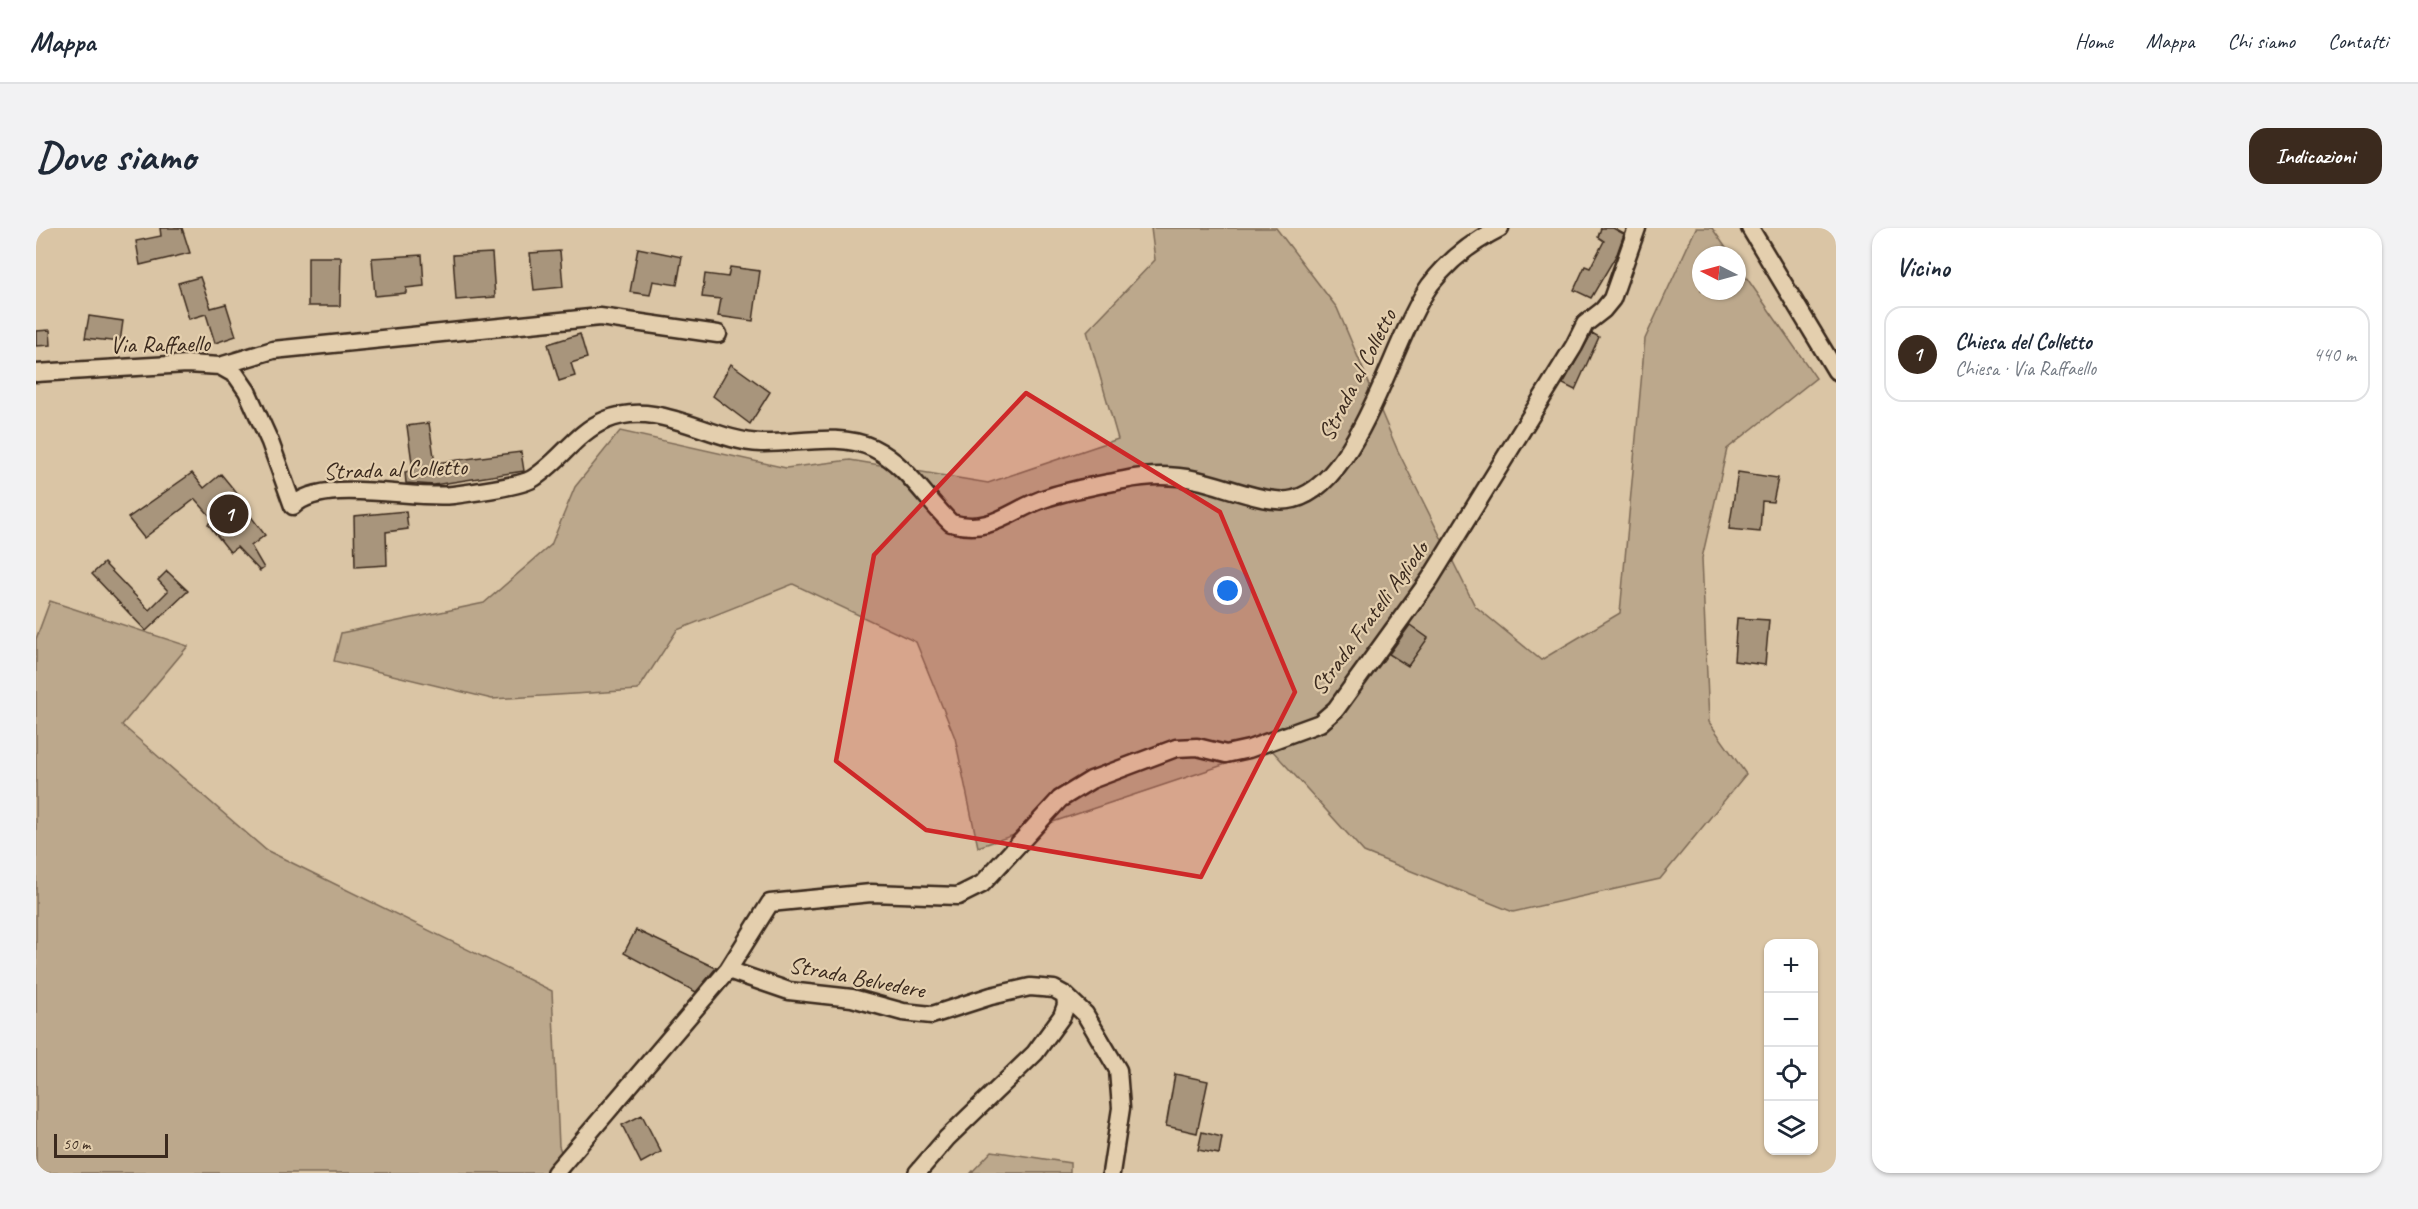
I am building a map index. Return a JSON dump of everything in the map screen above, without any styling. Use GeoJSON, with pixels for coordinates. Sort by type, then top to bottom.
{"type":"FeatureCollection","features":[{"type":"Feature","properties":{"kind":"street","name":"Strada al Colletto"},"geometry":{"type":"LineString","coordinates":[[301,499],[319,493],[401,492],[450,495],[530,481],[547,469],[581,435],[606,420],[625,415],[646,414],[676,419],[742,440],[761,443],[849,441],[873,448],[900,466],[951,523],[962,526],[981,527],[1048,497],[1130,478],[1173,477],[1196,480],[1272,499],[1292,500],[1311,493],[1337,467],[1367,417],[1429,287],[1461,252],[1500,228]]}},
{"type":"Feature","properties":{"kind":"street","name":"Strada Fratelli Agliodo"},"geometry":{"type":"LineString","coordinates":[[728,970],[770,903],[871,893],[958,896],[982,884],[1060,799],[1091,780],[1176,748],[1197,747],[1226,754],[1249,749],[1320,723],[1336,709],[1430,579],[1574,346],[1585,324],[1603,310],[1612,299],[1637,228]]}},
{"type":"Feature","properties":{"kind":"street"},"geometry":{"type":"LineString","coordinates":[[1750,228],[1836,371]]}},
{"type":"Feature","properties":{"kind":"street"},"geometry":{"type":"LineString","coordinates":[[220,366],[273,350],[600,317],[718,334]]}},
{"type":"Feature","properties":{"kind":"street","name":"Via Raffaello"},"geometry":{"type":"LineString","coordinates":[[36,373],[187,364],[220,366],[236,375],[247,391],[270,442],[293,506],[301,499]]}},
{"type":"Feature","properties":{"kind":"street","name":"Strada Belvedere"},"geometry":{"type":"LineString","coordinates":[[728,970],[789,991],[852,998],[903,1012],[932,1015],[991,996],[1030,987],[1054,989],[1065,994]]}},
{"type":"Feature","properties":{"kind":"street"},"geometry":{"type":"LineString","coordinates":[[555,1173],[728,970]]}},
{"type":"Feature","properties":{"kind":"street"},"geometry":{"type":"LineString","coordinates":[[917,1173],[946,1138],[1035,1053],[1062,1016],[1066,1005],[1065,994]]}},
{"type":"Feature","properties":{"kind":"street"},"geometry":{"type":"LineString","coordinates":[[1065,994],[1085,1014],[1118,1070],[1121,1108],[1111,1173]]}},
{"type":"Feature","properties":{"kind":"highlighted area"},"geometry":{"type":"Polygon","coordinates":[[[1026,393],[1220,512],[1295,692],[1201,877],[926,830],[836,761],[874,555],[1026,393]]]}},
{"type":"Feature","properties":{"kind":"shaded area"},"geometry":{"type":"Polygon","coordinates":[[[1151,228],[1276,228],[1337,308],[1397,449],[1475,606],[1541,660],[1620,613],[1645,339],[1696,228],[1712,228],[1725,246],[1692,246],[1692,300],[1746,300],[1746,277],[1816,378],[1727,449],[1702,558],[1709,722],[1746,774],[1660,879],[1513,912],[1364,852],[1271,749],[978,847],[955,738],[916,642],[793,584],[677,630],[638,690],[492,699],[334,661],[341,633],[484,603],[551,545],[575,487],[620,431],[786,468],[850,460],[988,483],[1118,439],[1087,331],[1155,260],[1151,228]]]}},
{"type":"Feature","properties":{"kind":"shaded area"},"geometry":{"type":"Polygon","coordinates":[[[50,601],[188,646],[122,725],[266,850],[552,991],[559,1146],[569,1173],[36,1173],[36,639],[50,601]]]}},
{"type":"Feature","properties":{"kind":"shaded area"},"geometry":{"type":"Polygon","coordinates":[[[992,1151],[1070,1163],[1070,1173],[971,1173],[992,1151]]]}},
{"type":"Feature","properties":{"kind":"building"},"geometry":{"type":"Polygon","coordinates":[[[160,228],[182,228],[190,253],[140,265],[136,241],[161,236],[160,228]]]}},
{"type":"Feature","properties":{"kind":"building"},"geometry":{"type":"Polygon","coordinates":[[[1601,228],[1613,228],[1624,234],[1617,254],[1591,298],[1574,290],[1585,266],[1590,268],[1604,241],[1598,237],[1601,228]]]}},
{"type":"Feature","properties":{"kind":"building"},"geometry":{"type":"Polygon","coordinates":[[[638,248],[682,257],[677,285],[653,281],[650,295],[630,292],[638,248]]]}},
{"type":"Feature","properties":{"kind":"building"},"geometry":{"type":"Polygon","coordinates":[[[560,251],[563,287],[534,290],[530,253],[560,251]]]}},
{"type":"Feature","properties":{"kind":"building"},"geometry":{"type":"Polygon","coordinates":[[[492,253],[495,297],[456,300],[453,255],[492,253]]]}},
{"type":"Feature","properties":{"kind":"building"},"geometry":{"type":"Polygon","coordinates":[[[422,255],[424,286],[406,288],[406,293],[375,296],[372,258],[422,255]]]}},
{"type":"Feature","properties":{"kind":"building"},"geometry":{"type":"Polygon","coordinates":[[[308,257],[341,257],[340,306],[308,306],[308,257]]]}},
{"type":"Feature","properties":{"kind":"building"},"geometry":{"type":"Polygon","coordinates":[[[730,267],[760,271],[753,321],[718,316],[721,299],[702,297],[705,274],[728,277],[730,267]]]}},
{"type":"Feature","properties":{"kind":"building"},"geometry":{"type":"Polygon","coordinates":[[[200,277],[211,308],[226,304],[236,336],[215,343],[206,314],[189,319],[178,283],[200,277]]]}},
{"type":"Feature","properties":{"kind":"building"},"geometry":{"type":"Polygon","coordinates":[[[89,316],[123,321],[120,342],[85,338],[89,316]]]}},
{"type":"Feature","properties":{"kind":"building"},"geometry":{"type":"Polygon","coordinates":[[[50,330],[51,345],[36,346],[36,331],[50,330]]]}},
{"type":"Feature","properties":{"kind":"building"},"geometry":{"type":"Polygon","coordinates":[[[1592,333],[1599,337],[1575,390],[1563,384],[1592,333]]]}},
{"type":"Feature","properties":{"kind":"building"},"geometry":{"type":"Polygon","coordinates":[[[580,334],[587,358],[571,363],[575,376],[559,381],[548,344],[580,334]]]}},
{"type":"Feature","properties":{"kind":"building"},"geometry":{"type":"Polygon","coordinates":[[[731,364],[770,392],[750,424],[713,396],[731,364]]]}},
{"type":"Feature","properties":{"kind":"building"},"geometry":{"type":"Polygon","coordinates":[[[429,423],[435,463],[521,452],[524,471],[434,485],[406,483],[405,472],[413,470],[407,426],[429,423]]]}},
{"type":"Feature","properties":{"kind":"building"},"geometry":{"type":"Polygon","coordinates":[[[1738,472],[1778,478],[1773,502],[1762,501],[1760,532],[1729,529],[1738,472]]]}},
{"type":"Feature","properties":{"kind":"building"},"geometry":{"type":"Polygon","coordinates":[[[192,473],[204,488],[221,474],[249,508],[246,510],[265,535],[251,546],[264,568],[260,571],[237,547],[230,552],[208,524],[213,519],[195,499],[144,538],[128,518],[192,473]]]}},
{"type":"Feature","properties":{"kind":"building"},"geometry":{"type":"Polygon","coordinates":[[[406,511],[408,529],[386,532],[387,565],[355,567],[354,516],[406,511]]]}},
{"type":"Feature","properties":{"kind":"building"},"geometry":{"type":"Polygon","coordinates":[[[104,563],[149,610],[168,591],[158,580],[167,571],[188,591],[146,631],[92,574],[104,563]]]}},
{"type":"Feature","properties":{"kind":"building"},"geometry":{"type":"Polygon","coordinates":[[[1737,618],[1769,620],[1765,665],[1734,661],[1737,618]]]}},
{"type":"Feature","properties":{"kind":"building"},"geometry":{"type":"Polygon","coordinates":[[[1410,625],[1428,638],[1408,666],[1389,654],[1410,625]]]}},
{"type":"Feature","properties":{"kind":"building"},"geometry":{"type":"Polygon","coordinates":[[[636,930],[716,968],[696,992],[624,953],[636,930]]]}},
{"type":"Feature","properties":{"kind":"building"},"geometry":{"type":"Polygon","coordinates":[[[1175,1074],[1208,1081],[1197,1133],[1166,1126],[1175,1074]]]}},
{"type":"Feature","properties":{"kind":"building"},"geometry":{"type":"Polygon","coordinates":[[[642,1115],[661,1152],[641,1163],[622,1125],[642,1115]]]}},
{"type":"Feature","properties":{"kind":"building"},"geometry":{"type":"Polygon","coordinates":[[[1202,1132],[1222,1137],[1219,1154],[1198,1150],[1202,1132]]]}},
{"type":"Feature","properties":{"kind":"place","name":"Chiesa del Colletto"},"geometry":{"type":"Point","coordinates":[229,514]}}]}
